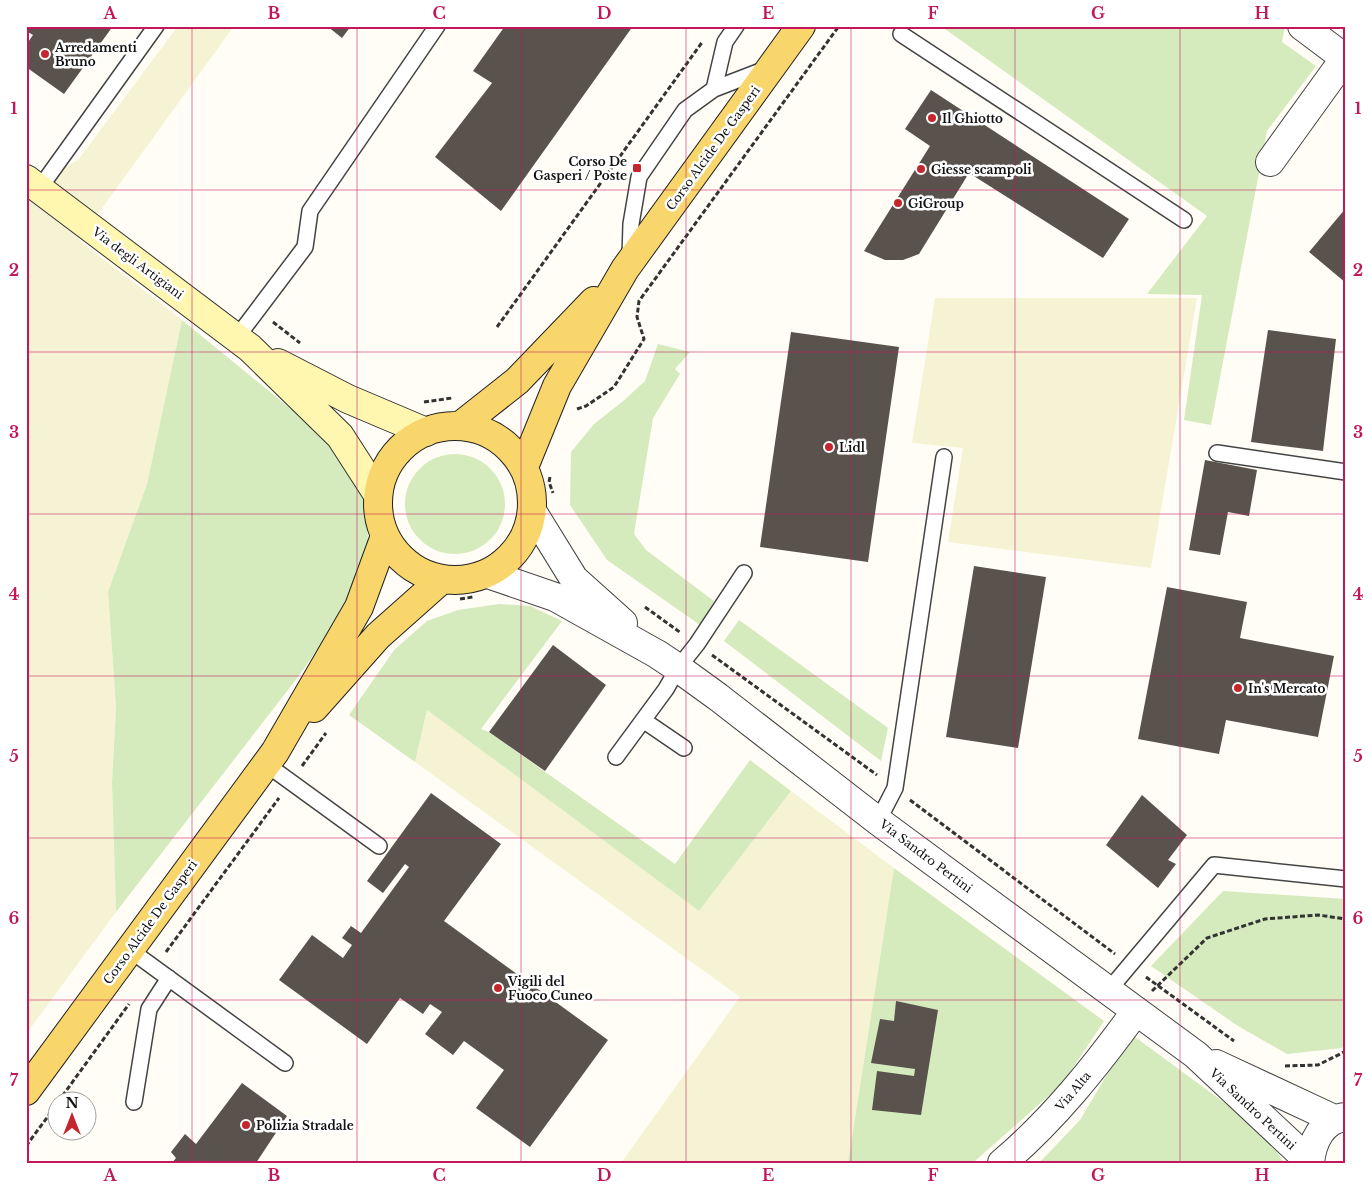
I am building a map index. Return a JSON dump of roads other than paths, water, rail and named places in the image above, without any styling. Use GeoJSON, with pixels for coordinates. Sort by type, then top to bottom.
{"type":"FeatureCollection","features":[{"type":"Feature","properties":{"kind":"main road","name":"Corso Alcide De Gasperi"},"geometry":{"type":"LineString","coordinates":[[524,467],[557,386],[628,266],[801,26]]}},
{"type":"Feature","properties":{"kind":"main road","name":"Via degli Artigiani"},"geometry":{"type":"LineString","coordinates":[[33,184],[243,342],[340,436],[378,494]]}},
{"type":"Feature","properties":{"kind":"main road","name":"Corso Alcide De Gasperi"},"geometry":{"type":"LineString","coordinates":[[460,426],[517,381],[628,266]]}},
{"type":"Feature","properties":{"kind":"main road","name":"Via degli Artigiani"},"geometry":{"type":"LineString","coordinates":[[243,342],[348,399],[426,432]]}},
{"type":"Feature","properties":{"kind":"main road"},"geometry":{"type":"LineString","coordinates":[[460,426],[486,432],[508,447],[524,467],[532,488],[544,506],[510,559],[483,585],[465,580],[447,590],[398,556],[385,536],[378,516],[378,494],[383,474],[393,457],[408,442],[426,432],[443,427],[460,426]]}},
{"type":"Feature","properties":{"kind":"main road","name":"Corso Alcide De Gasperi"},"geometry":{"type":"LineString","coordinates":[[270,758],[359,607],[385,536]]}},
{"type":"Feature","properties":{"kind":"main road","name":"Corso Alcide De Gasperi"},"geometry":{"type":"LineString","coordinates":[[28,1086],[270,758],[378,636],[447,590]]}},
{"type":"Feature","properties":{"kind":"street"},"geometry":{"type":"LineString","coordinates":[[1270,162],[1345,58],[1302,26]]}},
{"type":"Feature","properties":{"kind":"street","name":"Via Sandro Pertini"},"geometry":{"type":"LineString","coordinates":[[544,506],[574,579],[667,661],[878,821],[1196,1056],[1310,1162]]}},
{"type":"Feature","properties":{"kind":"street","name":"Via Sandro Pertini"},"geometry":{"type":"LineString","coordinates":[[483,585],[555,598],[667,661]]}},
{"type":"Feature","properties":{"kind":"street","name":"Via Alta"},"geometry":{"type":"LineString","coordinates":[[1002,1163],[1052,1116],[1136,1011]]}},
{"type":"Feature","properties":{"kind":"street","name":"Via Sandro Pertini"},"geometry":{"type":"LineString","coordinates":[[1196,1056],[1342,1113]]}},
{"type":"Feature","properties":{"kind":"street"},"geometry":{"type":"LineString","coordinates":[[1310,1162],[1312,1145],[1321,1130],[1342,1113]]}},
{"type":"Feature","properties":{"kind":"lane"},"geometry":{"type":"LineString","coordinates":[[33,184],[156,26]]}},
{"type":"Feature","properties":{"kind":"lane"},"geometry":{"type":"LineString","coordinates":[[243,342],[257,310],[305,247],[310,211],[437,26]]}},
{"type":"Feature","properties":{"kind":"lane"},"geometry":{"type":"LineString","coordinates":[[714,89],[725,42],[736,26]]}},
{"type":"Feature","properties":{"kind":"lane"},"geometry":{"type":"LineString","coordinates":[[901,34],[1184,220]]}},
{"type":"Feature","properties":{"kind":"lane"},"geometry":{"type":"LineString","coordinates":[[628,266],[631,224],[639,176],[685,110],[714,89],[772,66]]}},
{"type":"Feature","properties":{"kind":"lane"},"geometry":{"type":"LineString","coordinates":[[1217,453],[1346,472]]}},
{"type":"Feature","properties":{"kind":"lane"},"geometry":{"type":"LineString","coordinates":[[878,821],[895,788],[944,457]]}},
{"type":"Feature","properties":{"kind":"lane"},"geometry":{"type":"LineString","coordinates":[[616,757],[666,689],[667,661],[697,644],[744,573]]}},
{"type":"Feature","properties":{"kind":"lane"},"geometry":{"type":"LineString","coordinates":[[643,720],[684,748]]}},
{"type":"Feature","properties":{"kind":"lane"},"geometry":{"type":"LineString","coordinates":[[270,758],[290,782],[378,846]]}},
{"type":"Feature","properties":{"kind":"lane"},"geometry":{"type":"LineString","coordinates":[[1108,991],[1214,865],[1346,879]]}},
{"type":"Feature","properties":{"kind":"lane"},"geometry":{"type":"LineString","coordinates":[[130,950],[285,1063]]}},
{"type":"Feature","properties":{"kind":"lane"},"geometry":{"type":"LineString","coordinates":[[134,1102],[149,1009],[169,978]]}},
{"type":"Feature","properties":{"kind":"place","name":"Arredamenti Bruno"},"geometry":{"type":"Point","coordinates":[45,54]}},
{"type":"Feature","properties":{"kind":"place","name":"Il Ghiotto"},"geometry":{"type":"Point","coordinates":[932,118]}},
{"type":"Feature","properties":{"kind":"place","name":"Corso De Gasperi / Poste"},"geometry":{"type":"Point","coordinates":[637,168]}},
{"type":"Feature","properties":{"kind":"place","name":"Giesse scampoli"},"geometry":{"type":"Point","coordinates":[921,169]}},
{"type":"Feature","properties":{"kind":"place","name":"GiGroup"},"geometry":{"type":"Point","coordinates":[898,203]}},
{"type":"Feature","properties":{"kind":"place","name":"Lidl"},"geometry":{"type":"Point","coordinates":[829,447]}},
{"type":"Feature","properties":{"kind":"place","name":"In's Mercato"},"geometry":{"type":"Point","coordinates":[1238,688]}},
{"type":"Feature","properties":{"kind":"place","name":"Vigili del Fuoco Cuneo"},"geometry":{"type":"Point","coordinates":[498,988]}},
{"type":"Feature","properties":{"kind":"place","name":"Polizia Stradale"},"geometry":{"type":"Point","coordinates":[246,1125]}}]}
